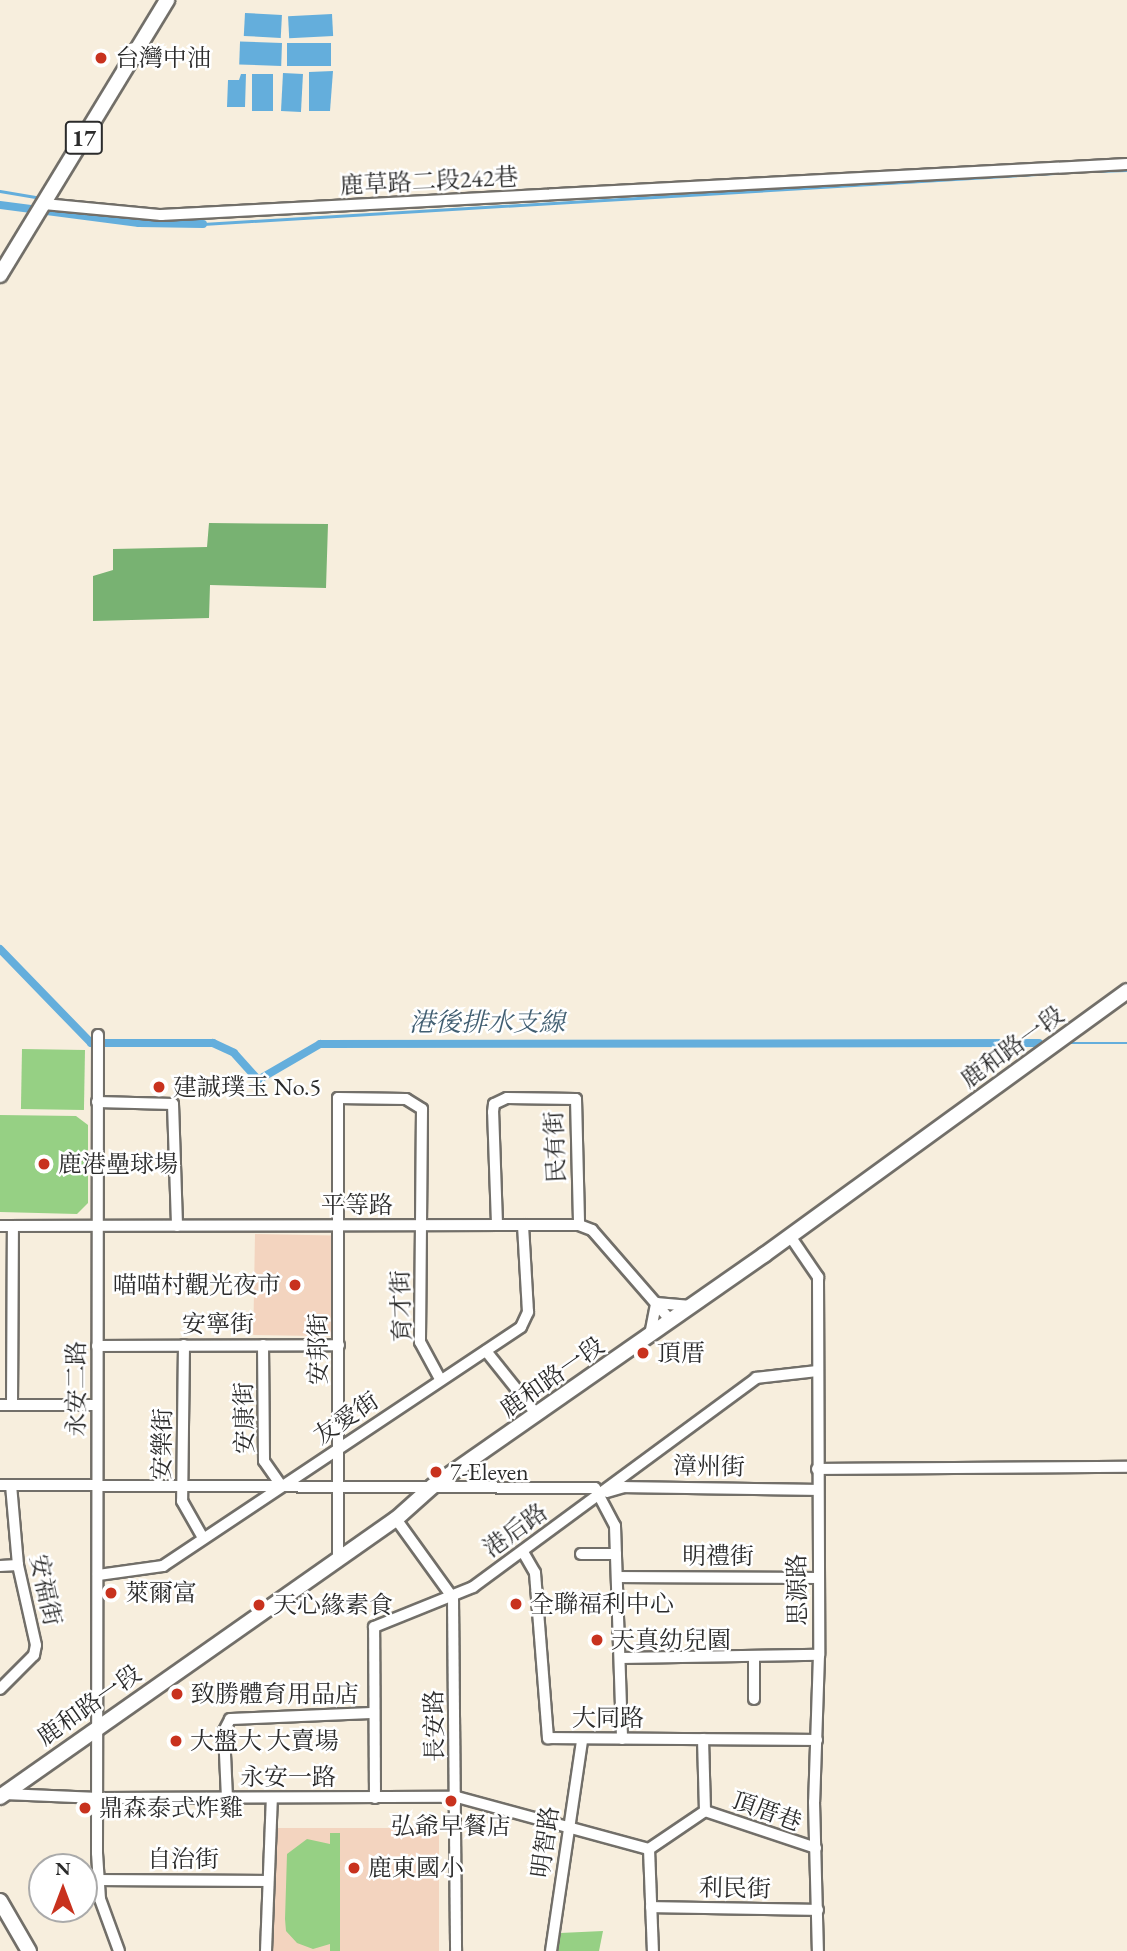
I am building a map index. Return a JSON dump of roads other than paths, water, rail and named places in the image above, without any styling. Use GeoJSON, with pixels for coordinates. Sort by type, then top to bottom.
{"type":"FeatureCollection","features":[{"type":"Feature","properties":{"kind":"main road","name":"17"},"geometry":{"type":"LineString","coordinates":[[0,258],[159,0]]}},
{"type":"Feature","properties":{"kind":"main road","name":"17"},"geometry":{"type":"LineString","coordinates":[[0,275],[167,0]]}},
{"type":"Feature","properties":{"kind":"main road","name":"鹿和路一段"},"geometry":{"type":"LineString","coordinates":[[2,1796],[338,1556],[396,1519],[433,1486],[671,1321],[1127,991]]}},
{"type":"Feature","properties":{"kind":"main road"},"geometry":{"type":"LineString","coordinates":[[0,1900],[29,1951]]}},
{"type":"Feature","properties":{"kind":"street","name":"鹿草路二段242巷"},"geometry":{"type":"LineString","coordinates":[[44,204],[161,215],[1127,164]]}},
{"type":"Feature","properties":{"kind":"street","name":"永安二路"},"geometry":{"type":"LineString","coordinates":[[98,1035],[98,1880],[119,1951]]}},
{"type":"Feature","properties":{"kind":"street","name":"安邦街"},"geometry":{"type":"LineString","coordinates":[[338,1556],[338,1098],[406,1099],[419,1105],[421,1226]]}},
{"type":"Feature","properties":{"kind":"street","name":"民有街"},"geometry":{"type":"LineString","coordinates":[[497,1224],[493,1112],[494,1104],[507,1098],[576,1099],[579,1225]]}},
{"type":"Feature","properties":{"kind":"street"},"geometry":{"type":"LineString","coordinates":[[97,1102],[173,1104],[177,1226]]}},
{"type":"Feature","properties":{"kind":"street","name":"友愛街"},"geometry":{"type":"LineString","coordinates":[[97,1576],[151,1570],[486,1351],[527,1319],[523,1225]]}},
{"type":"Feature","properties":{"kind":"street"},"geometry":{"type":"LineString","coordinates":[[579,1225],[592,1230],[671,1321]]}},
{"type":"Feature","properties":{"kind":"street","name":"平等路"},"geometry":{"type":"LineString","coordinates":[[0,1226],[579,1225]]}},
{"type":"Feature","properties":{"kind":"street"},"geometry":{"type":"LineString","coordinates":[[13,1226],[6,1405],[97,1405]]}},
{"type":"Feature","properties":{"kind":"street","name":"育才街"},"geometry":{"type":"LineString","coordinates":[[421,1226],[420,1342],[440,1379]]}},
{"type":"Feature","properties":{"kind":"street","name":"思源路"},"geometry":{"type":"LineString","coordinates":[[790,1236],[818,1277],[818,1951]]}},
{"type":"Feature","properties":{"kind":"street"},"geometry":{"type":"LineString","coordinates":[[656,1303],[691,1306]]}},
{"type":"Feature","properties":{"kind":"street"},"geometry":{"type":"LineString","coordinates":[[650,1335],[656,1303]]}},
{"type":"Feature","properties":{"kind":"street","name":"安樂街"},"geometry":{"type":"LineString","coordinates":[[184,1345],[182,1485],[185,1512],[203,1538]]}},
{"type":"Feature","properties":{"kind":"street","name":"安康街"},"geometry":{"type":"LineString","coordinates":[[263,1345],[264,1461],[269,1474],[281,1485]]}},
{"type":"Feature","properties":{"kind":"street","name":"安寧街"},"geometry":{"type":"LineString","coordinates":[[97,1346],[339,1345]]}},
{"type":"Feature","properties":{"kind":"street"},"geometry":{"type":"LineString","coordinates":[[486,1351],[537,1415]]}},
{"type":"Feature","properties":{"kind":"street","name":"港后路"},"geometry":{"type":"LineString","coordinates":[[374,1798],[374,1627],[453,1598],[523,1552],[756,1378],[817,1371]]}},
{"type":"Feature","properties":{"kind":"street"},"geometry":{"type":"LineString","coordinates":[[817,1469],[1127,1467]]}},
{"type":"Feature","properties":{"kind":"street"},"geometry":{"type":"LineString","coordinates":[[6,1485],[583,1485],[601,1494],[615,1526],[622,1739]]}},
{"type":"Feature","properties":{"kind":"street","name":"安福街"},"geometry":{"type":"LineString","coordinates":[[0,1689],[34,1655],[36,1645],[18,1564],[6,1485]]}},
{"type":"Feature","properties":{"kind":"street","name":"漳州街"},"geometry":{"type":"LineString","coordinates":[[601,1494],[624,1487],[817,1490]]}},
{"type":"Feature","properties":{"kind":"street"},"geometry":{"type":"LineString","coordinates":[[396,1519],[453,1598]]}},
{"type":"Feature","properties":{"kind":"street","name":"大同路"},"geometry":{"type":"LineString","coordinates":[[523,1552],[535,1573],[545,1731],[548,1738],[817,1740]]}},
{"type":"Feature","properties":{"kind":"street"},"geometry":{"type":"LineString","coordinates":[[581,1554],[616,1554]]}},
{"type":"Feature","properties":{"kind":"street"},"geometry":{"type":"LineString","coordinates":[[0,1566],[18,1564]]}},
{"type":"Feature","properties":{"kind":"street","name":"明禮街"},"geometry":{"type":"LineString","coordinates":[[617,1577],[818,1578]]}},
{"type":"Feature","properties":{"kind":"street","name":"長安路"},"geometry":{"type":"LineString","coordinates":[[453,1598],[457,1797],[456,1951]]}},
{"type":"Feature","properties":{"kind":"street"},"geometry":{"type":"LineString","coordinates":[[620,1658],[819,1655]]}},
{"type":"Feature","properties":{"kind":"street"},"geometry":{"type":"LineString","coordinates":[[754,1656],[754,1699]]}},
{"type":"Feature","properties":{"kind":"street"},"geometry":{"type":"LineString","coordinates":[[227,1798],[224,1731],[230,1720],[372,1713]]}},
{"type":"Feature","properties":{"kind":"street"},"geometry":{"type":"LineString","coordinates":[[653,1951],[649,1849],[705,1811],[703,1739]]}},
{"type":"Feature","properties":{"kind":"street","name":"明智路"},"geometry":{"type":"LineString","coordinates":[[551,1951],[582,1740]]}},
{"type":"Feature","properties":{"kind":"street","name":"永安一路"},"geometry":{"type":"LineString","coordinates":[[2,1796],[457,1797],[649,1849]]}},
{"type":"Feature","properties":{"kind":"street"},"geometry":{"type":"LineString","coordinates":[[266,1951],[271,1798]]}},
{"type":"Feature","properties":{"kind":"street","name":"頂厝巷"},"geometry":{"type":"LineString","coordinates":[[705,1811],[816,1848]]}},
{"type":"Feature","properties":{"kind":"street","name":"自治街"},"geometry":{"type":"LineString","coordinates":[[98,1880],[268,1881]]}},
{"type":"Feature","properties":{"kind":"street","name":"利民街"},"geometry":{"type":"LineString","coordinates":[[651,1907],[818,1910]]}},
{"type":"Feature","properties":{"kind":"water"},"geometry":{"type":"Polygon","coordinates":[[[245,13],[282,15],[281,38],[244,36],[245,13]]]}},
{"type":"Feature","properties":{"kind":"water"},"geometry":{"type":"Polygon","coordinates":[[[332,14],[333,36],[289,38],[288,16],[332,14]]]}},
{"type":"Feature","properties":{"kind":"water"},"geometry":{"type":"Polygon","coordinates":[[[240,42],[282,43],[281,66],[239,65],[240,42]]]}},
{"type":"Feature","properties":{"kind":"water"},"geometry":{"type":"Polygon","coordinates":[[[287,43],[331,43],[331,66],[287,66],[287,43]]]}},
{"type":"Feature","properties":{"kind":"water"},"geometry":{"type":"Polygon","coordinates":[[[333,71],[330,111],[309,111],[309,72],[333,71]]]}},
{"type":"Feature","properties":{"kind":"water"},"geometry":{"type":"Polygon","coordinates":[[[283,73],[303,74],[301,112],[281,111],[283,73]]]}},
{"type":"Feature","properties":{"kind":"water"},"geometry":{"type":"Polygon","coordinates":[[[241,74],[246,74],[245,107],[227,107],[228,80],[239,80],[241,74]]]}},
{"type":"Feature","properties":{"kind":"water"},"geometry":{"type":"Polygon","coordinates":[[[252,74],[273,74],[273,111],[252,111],[252,74]]]}},
{"type":"Feature","properties":{"kind":"waterway"},"geometry":{"type":"LineString","coordinates":[[1070,162],[1127,159]]}},
{"type":"Feature","properties":{"kind":"waterway"},"geometry":{"type":"LineString","coordinates":[[1095,171],[1127,170]]}},
{"type":"Feature","properties":{"kind":"waterway"},"geometry":{"type":"LineString","coordinates":[[203,224],[1054,173]]}},
{"type":"Feature","properties":{"kind":"waterway"},"geometry":{"type":"LineString","coordinates":[[0,191],[42,198]]}},
{"type":"Feature","properties":{"kind":"waterway"},"geometry":{"type":"LineString","coordinates":[[0,205],[139,223],[203,224]]}},
{"type":"Feature","properties":{"kind":"waterway","name":"港後排水支線"},"geometry":{"type":"LineString","coordinates":[[0,949],[91,1043],[213,1043],[234,1053],[258,1080],[320,1044],[1039,1043]]}},
{"type":"Feature","properties":{"kind":"waterway"},"geometry":{"type":"LineString","coordinates":[[1071,1043],[1127,1043]]}},
{"type":"Feature","properties":{"kind":"place","name":"台灣中油"},"geometry":{"type":"Point","coordinates":[101,58]}},
{"type":"Feature","properties":{"kind":"place","name":"建誠璞玉 No.5"},"geometry":{"type":"Point","coordinates":[159,1087]}},
{"type":"Feature","properties":{"kind":"place","name":"鹿港壘球場"},"geometry":{"type":"Point","coordinates":[44,1164]}},
{"type":"Feature","properties":{"kind":"place","name":"喵喵村觀光夜市"},"geometry":{"type":"Point","coordinates":[295,1285]}},
{"type":"Feature","properties":{"kind":"place","name":"頂厝"},"geometry":{"type":"Point","coordinates":[643,1353]}},
{"type":"Feature","properties":{"kind":"place","name":"7-Eleven"},"geometry":{"type":"Point","coordinates":[436,1472]}},
{"type":"Feature","properties":{"kind":"place","name":"萊爾富"},"geometry":{"type":"Point","coordinates":[111,1593]}},
{"type":"Feature","properties":{"kind":"place","name":"全聯福利中心"},"geometry":{"type":"Point","coordinates":[516,1604]}},
{"type":"Feature","properties":{"kind":"place","name":"天心緣素食"},"geometry":{"type":"Point","coordinates":[259,1605]}},
{"type":"Feature","properties":{"kind":"place","name":"天真幼兒園"},"geometry":{"type":"Point","coordinates":[597,1640]}},
{"type":"Feature","properties":{"kind":"place","name":"致勝體育用品店"},"geometry":{"type":"Point","coordinates":[177,1694]}},
{"type":"Feature","properties":{"kind":"place","name":"大盤大 大賣場"},"geometry":{"type":"Point","coordinates":[176,1741]}},
{"type":"Feature","properties":{"kind":"place","name":"弘爺早餐店"},"geometry":{"type":"Point","coordinates":[451,1801]}},
{"type":"Feature","properties":{"kind":"place","name":"鼎森泰式炸雞"},"geometry":{"type":"Point","coordinates":[85,1808]}},
{"type":"Feature","properties":{"kind":"place","name":"鹿東國小"},"geometry":{"type":"Point","coordinates":[354,1868]}}]}
